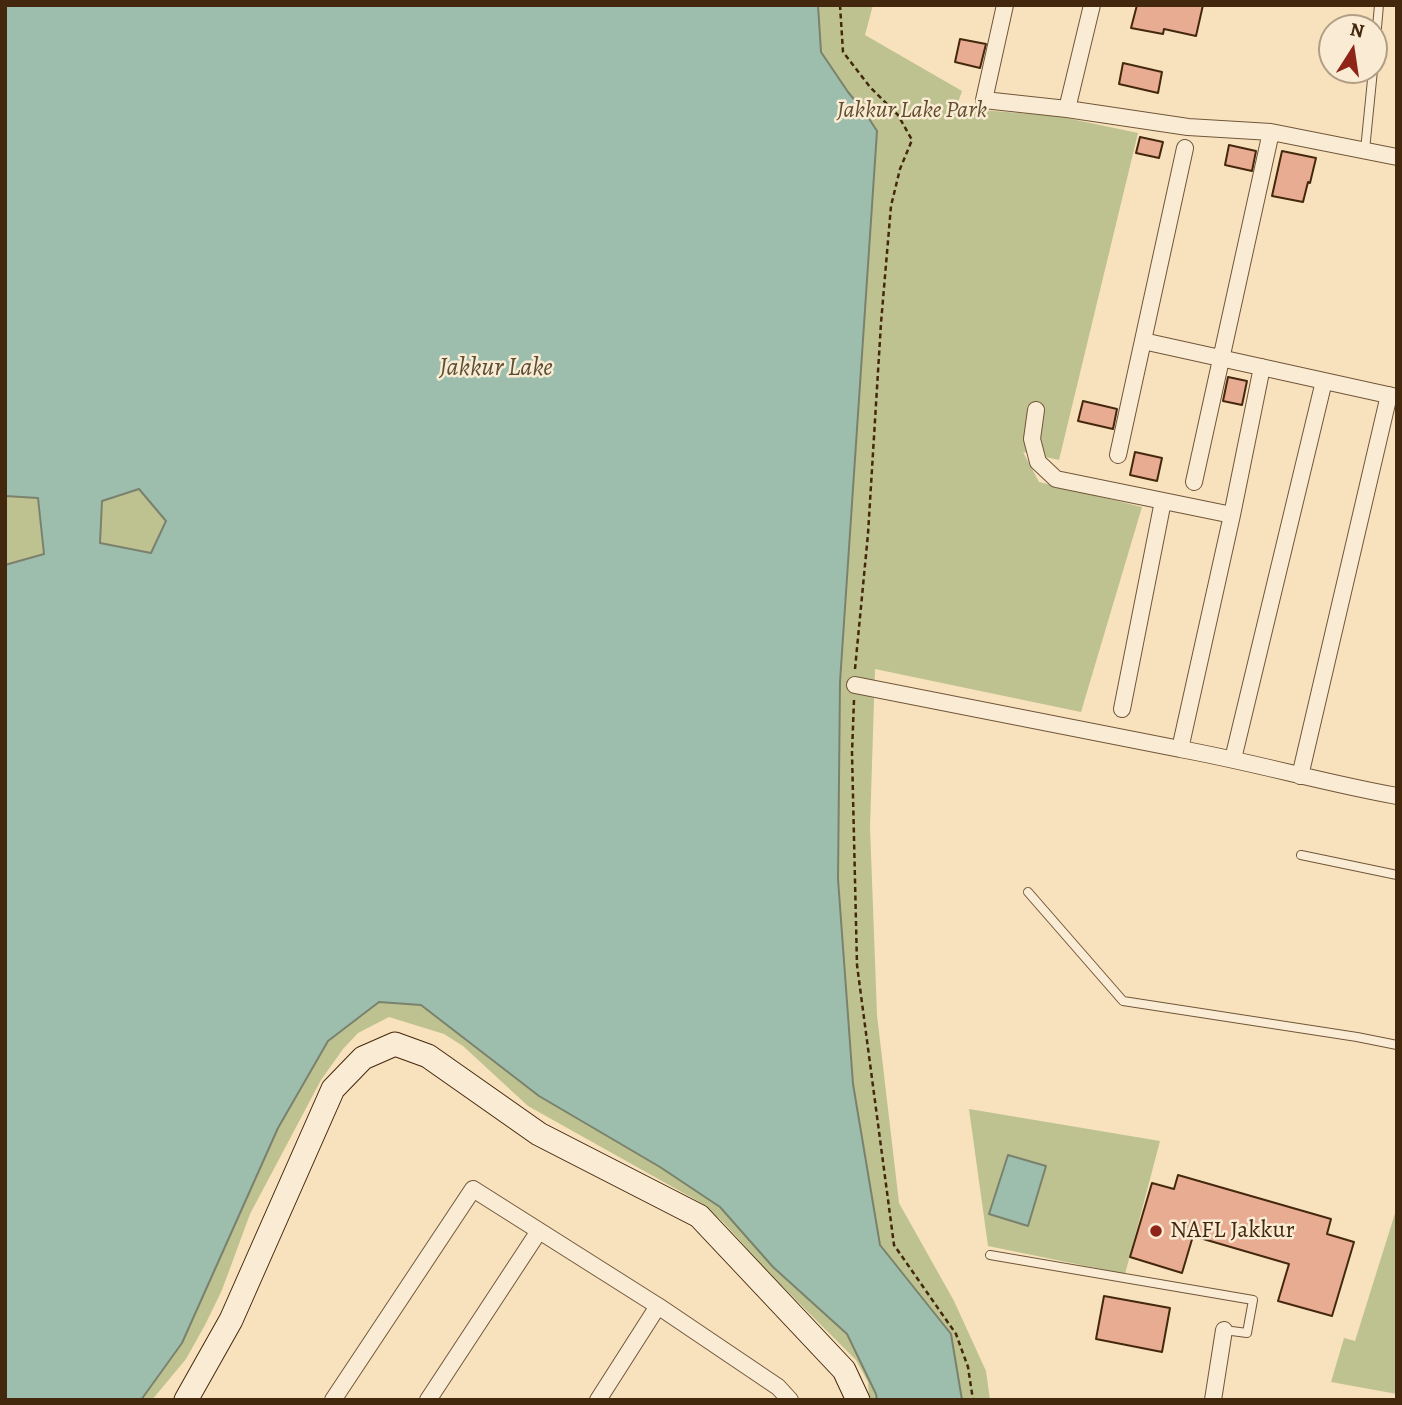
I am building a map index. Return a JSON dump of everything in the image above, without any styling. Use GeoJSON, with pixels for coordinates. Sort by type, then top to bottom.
{"type":"FeatureCollection","features":[{"type":"Feature","properties":{"kind":"street"},"geometry":{"type":"LineString","coordinates":[[1005,5],[984,100],[1188,127],[1271,132],[1397,158]]}},
{"type":"Feature","properties":{"kind":"street"},"geometry":{"type":"LineString","coordinates":[[1067,109],[1092,5]]}},
{"type":"Feature","properties":{"kind":"street"},"geometry":{"type":"LineString","coordinates":[[1194,482],[1271,132]]}},
{"type":"Feature","properties":{"kind":"street"},"geometry":{"type":"LineString","coordinates":[[1118,455],[1185,148]]}},
{"type":"Feature","properties":{"kind":"street"},"geometry":{"type":"LineString","coordinates":[[1143,341],[1393,396],[1300,776]]}},
{"type":"Feature","properties":{"kind":"street"},"geometry":{"type":"LineString","coordinates":[[1180,748],[1262,367]]}},
{"type":"Feature","properties":{"kind":"street"},"geometry":{"type":"LineString","coordinates":[[1234,759],[1324,381]]}},
{"type":"Feature","properties":{"kind":"street"},"geometry":{"type":"LineString","coordinates":[[1036,410],[1032,439],[1038,461],[1056,479],[1232,515]]}},
{"type":"Feature","properties":{"kind":"street"},"geometry":{"type":"LineString","coordinates":[[1122,709],[1163,501]]}},
{"type":"Feature","properties":{"kind":"street"},"geometry":{"type":"LineString","coordinates":[[855,685],[1234,759],[1397,796]]}},
{"type":"Feature","properties":{"kind":"street"},"geometry":{"type":"LineString","coordinates":[[186,1400],[231,1320],[333,1089],[363,1058],[396,1044],[428,1056],[539,1133],[699,1216],[844,1370],[858,1400]]}},
{"type":"Feature","properties":{"kind":"street"},"geometry":{"type":"LineString","coordinates":[[334,1400],[473,1189],[658,1306],[774,1393],[790,1400]]}},
{"type":"Feature","properties":{"kind":"street"},"geometry":{"type":"LineString","coordinates":[[428,1400],[539,1231]]}},
{"type":"Feature","properties":{"kind":"street"},"geometry":{"type":"LineString","coordinates":[[598,1400],[658,1306]]}},
{"type":"Feature","properties":{"kind":"street"},"geometry":{"type":"LineString","coordinates":[[1213,1400],[1224,1330]]}},
{"type":"Feature","properties":{"kind":"lane"},"geometry":{"type":"LineString","coordinates":[[1365,150],[1372,84]]}},
{"type":"Feature","properties":{"kind":"lane"},"geometry":{"type":"LineString","coordinates":[[1301,855],[1397,875]]}},
{"type":"Feature","properties":{"kind":"lane"},"geometry":{"type":"LineString","coordinates":[[1028,892],[1123,1001],[1397,1045]]}},
{"type":"Feature","properties":{"kind":"lane"},"geometry":{"type":"LineString","coordinates":[[989,1255],[1253,1300],[1247,1334],[1224,1330]]}},
{"type":"Feature","properties":{"kind":"green space","name":"Jakkur Lake Park"},"geometry":{"type":"Polygon","coordinates":[[[818,5],[873,5],[865,35],[962,91],[956,108],[1057,116],[1138,133],[1059,460],[1023,452],[1039,482],[1142,507],[1081,712],[875,669],[870,827],[877,1015],[899,1203],[954,1301],[986,1371],[990,1400],[962,1400],[951,1334],[880,1245],[853,1084],[838,879],[840,682],[868,247],[866,113],[848,92],[821,51],[818,5]]]}},
{"type":"Feature","properties":{"kind":"green space"},"geometry":{"type":"Polygon","coordinates":[[[139,489],[166,521],[151,553],[100,543],[102,501],[139,489]]]}},
{"type":"Feature","properties":{"kind":"green space"},"geometry":{"type":"Polygon","coordinates":[[[5,496],[38,498],[44,555],[5,565],[5,496]]]}},
{"type":"Feature","properties":{"kind":"green space"},"geometry":{"type":"Polygon","coordinates":[[[379,1002],[421,1005],[539,1096],[660,1167],[720,1207],[773,1267],[847,1334],[877,1400],[869,1400],[868,1382],[856,1360],[703,1204],[528,1106],[463,1046],[444,1034],[389,1017],[358,1033],[321,1080],[250,1214],[222,1290],[186,1359],[152,1400],[141,1400],[182,1343],[278,1128],[328,1041],[379,1002]]]}},
{"type":"Feature","properties":{"kind":"green space"},"geometry":{"type":"Polygon","coordinates":[[[969,1109],[1160,1141],[1125,1274],[988,1246],[969,1109]]]}},
{"type":"Feature","properties":{"kind":"green space"},"geometry":{"type":"Polygon","coordinates":[[[1397,1207],[1397,1394],[1331,1382],[1344,1338],[1355,1341],[1397,1207]]]}},
{"type":"Feature","properties":{"kind":"water","name":"Jakkur Lake"},"geometry":{"type":"Polygon","coordinates":[[[5,5],[818,5],[821,52],[877,131],[840,682],[838,879],[853,1084],[880,1245],[951,1334],[962,1400],[877,1400],[847,1334],[773,1267],[720,1207],[660,1167],[539,1096],[421,1005],[379,1002],[328,1041],[278,1128],[182,1343],[141,1400],[5,1400],[5,565],[44,554],[38,498],[5,496],[5,5]],[[139,489],[102,501],[100,543],[151,553],[166,521],[139,489]]]}},
{"type":"Feature","properties":{"kind":"water"},"geometry":{"type":"Polygon","coordinates":[[[1008,1155],[1046,1166],[1028,1226],[989,1214],[1008,1155]]]}},
{"type":"Feature","properties":{"kind":"building"},"geometry":{"type":"Polygon","coordinates":[[[1137,5],[1203,5],[1196,36],[1164,29],[1163,34],[1131,28],[1137,5]]]}},
{"type":"Feature","properties":{"kind":"building"},"geometry":{"type":"Polygon","coordinates":[[[960,39],[986,44],[980,68],[955,62],[960,39]]]}},
{"type":"Feature","properties":{"kind":"building"},"geometry":{"type":"Polygon","coordinates":[[[1123,63],[1162,72],[1158,93],[1119,84],[1123,63]]]}},
{"type":"Feature","properties":{"kind":"building"},"geometry":{"type":"Polygon","coordinates":[[[1140,137],[1163,142],[1159,158],[1136,153],[1140,137]]]}},
{"type":"Feature","properties":{"kind":"building"},"geometry":{"type":"Polygon","coordinates":[[[1229,145],[1256,151],[1252,171],[1225,165],[1229,145]]]}},
{"type":"Feature","properties":{"kind":"building"},"geometry":{"type":"Polygon","coordinates":[[[1282,151],[1316,158],[1303,202],[1272,196],[1282,151]]]}},
{"type":"Feature","properties":{"kind":"building"},"geometry":{"type":"Polygon","coordinates":[[[1228,377],[1247,381],[1242,405],[1223,401],[1228,377]]]}},
{"type":"Feature","properties":{"kind":"building"},"geometry":{"type":"Polygon","coordinates":[[[1083,401],[1117,409],[1113,429],[1078,421],[1083,401]]]}},
{"type":"Feature","properties":{"kind":"building"},"geometry":{"type":"Polygon","coordinates":[[[1135,452],[1162,458],[1157,481],[1130,475],[1135,452]]]}},
{"type":"Feature","properties":{"kind":"building"},"geometry":{"type":"Polygon","coordinates":[[[1178,1175],[1331,1219],[1327,1234],[1354,1242],[1332,1316],[1278,1301],[1289,1264],[1193,1236],[1182,1273],[1130,1257],[1152,1183],[1174,1189],[1178,1175]]]}},
{"type":"Feature","properties":{"kind":"building"},"geometry":{"type":"Polygon","coordinates":[[[1104,1296],[1170,1308],[1162,1352],[1096,1339],[1104,1296]]]}},
{"type":"Feature","properties":{"kind":"place","name":"NAFL Jakkur"},"geometry":{"type":"Point","coordinates":[1156,1231]}}]}
